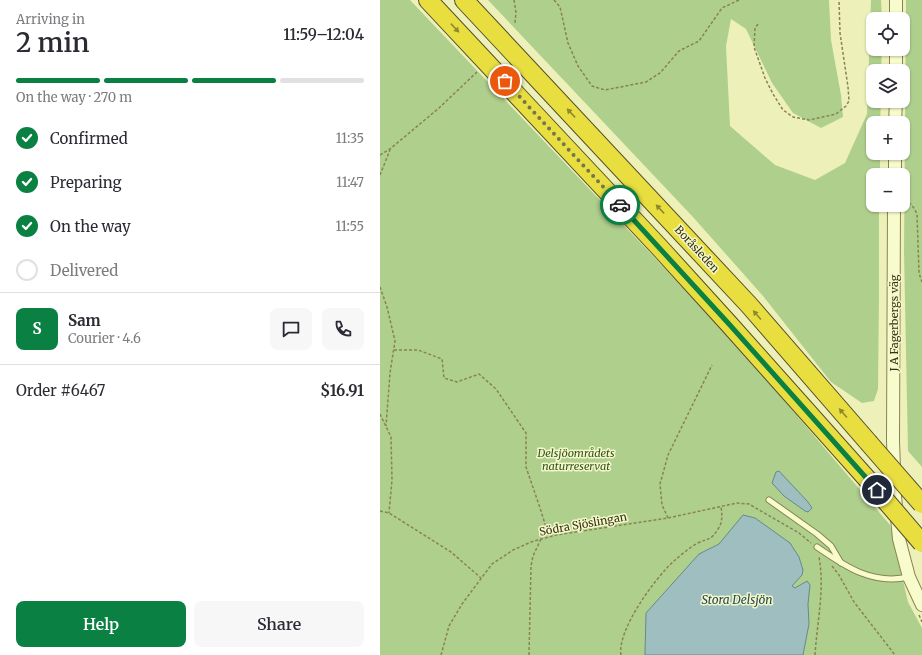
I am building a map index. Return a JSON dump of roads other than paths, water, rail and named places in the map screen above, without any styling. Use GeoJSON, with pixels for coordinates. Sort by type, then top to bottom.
{"type":"FeatureCollection","features":[{"type":"Feature","properties":{"kind":"highway"},"geometry":{"type":"LineString","coordinates":[[428,0],[665,254],[922,542]]}},
{"type":"Feature","properties":{"kind":"highway","name":"Boråsleden"},"geometry":{"type":"LineString","coordinates":[[464,0],[749,305],[922,504]]}},
{"type":"Feature","properties":{"kind":"street"},"geometry":{"type":"LineString","coordinates":[[896,0],[896,12]]}},
{"type":"Feature","properties":{"kind":"street","name":"J A Fagerbergs väg"},"geometry":{"type":"LineString","coordinates":[[894,212],[893,441],[895,496],[899,539],[909,576]]}},
{"type":"Feature","properties":{"kind":"street"},"geometry":{"type":"LineString","coordinates":[[909,576],[922,605]]}},
{"type":"Feature","properties":{"kind":"lane"},"geometry":{"type":"LineString","coordinates":[[769,500],[817,534],[831,546],[842,564]]}},
{"type":"Feature","properties":{"kind":"lane"},"geometry":{"type":"LineString","coordinates":[[817,547],[842,564],[875,578],[901,579],[909,576]]}},
{"type":"Feature","properties":{"kind":"water"},"geometry":{"type":"Polygon","coordinates":[[[779,471],[808,502],[812,508],[808,512],[784,496],[772,483],[776,472],[779,471]]]}},
{"type":"Feature","properties":{"kind":"water","name":"Stora Delsjön"},"geometry":{"type":"Polygon","coordinates":[[[743,515],[755,518],[790,543],[799,557],[803,570],[802,575],[792,586],[795,588],[807,581],[810,585],[808,604],[809,624],[803,655],[645,655],[646,613],[699,554],[719,544],[743,515]]]}},
{"type":"Feature","properties":{"kind":"park label","name":"Delsjöområdets naturreservat"},"geometry":{"type":"Point","coordinates":[576,459]}}]}
